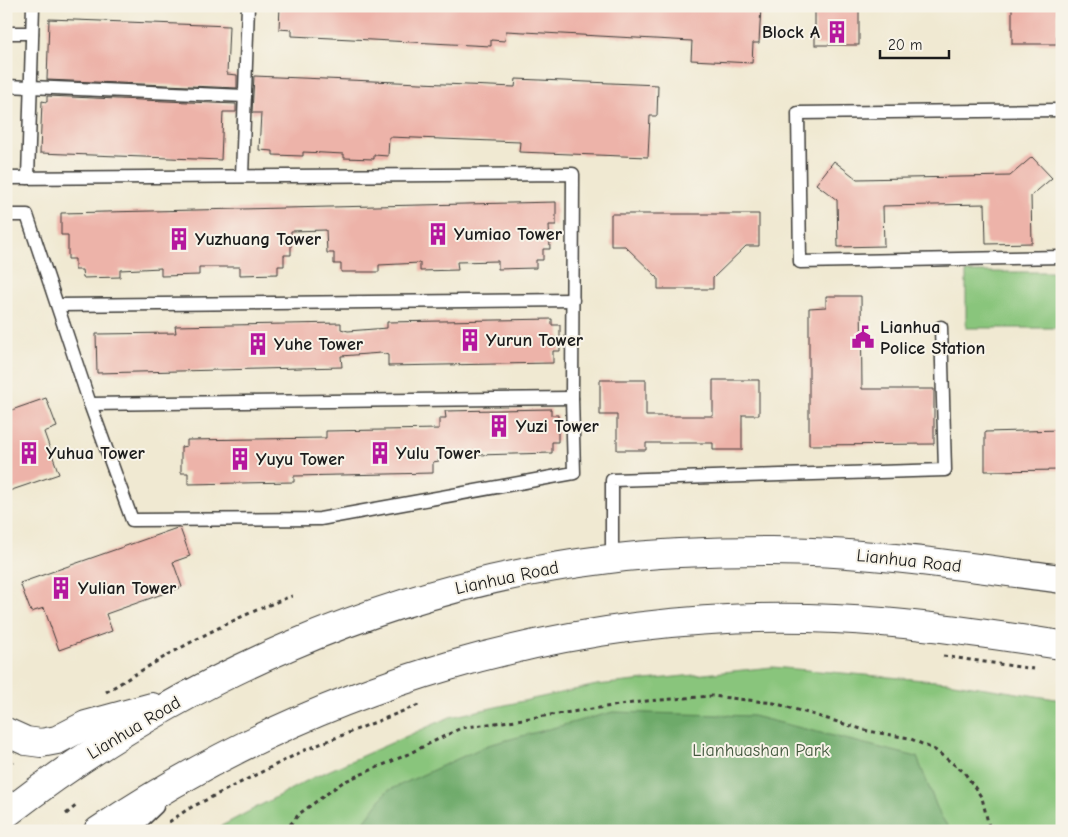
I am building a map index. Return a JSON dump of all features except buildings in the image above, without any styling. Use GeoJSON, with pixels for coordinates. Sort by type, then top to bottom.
{"type":"FeatureCollection","features":[{"type":"Feature","properties":{"kind":"main road","name":"Lianhua Road"},"geometry":{"type":"LineString","coordinates":[[6,814],[94,752],[173,704],[263,657],[384,609],[475,583],[612,558],[763,551],[837,554],[1062,579]]}},
{"type":"Feature","properties":{"kind":"main road"},"geometry":{"type":"LineString","coordinates":[[98,831],[184,776],[294,721],[359,694],[468,659],[588,634],[650,625],[711,620],[835,619],[905,624],[1062,645]]}},
{"type":"Feature","properties":{"kind":"main road"},"geometry":{"type":"LineString","coordinates":[[6,732],[26,741],[41,743],[57,740],[86,725],[133,711],[173,704]]}},
{"type":"Feature","properties":{"kind":"lane"},"geometry":{"type":"LineString","coordinates":[[28,178],[33,6]]}},
{"type":"Feature","properties":{"kind":"lane"},"geometry":{"type":"LineString","coordinates":[[242,176],[248,6]]}},
{"type":"Feature","properties":{"kind":"lane"},"geometry":{"type":"LineString","coordinates":[[6,33],[32,33]]}},
{"type":"Feature","properties":{"kind":"lane"},"geometry":{"type":"LineString","coordinates":[[6,86],[245,96]]}},
{"type":"Feature","properties":{"kind":"lane"},"geometry":{"type":"LineString","coordinates":[[1062,110],[798,113],[800,262],[1062,256]]}},
{"type":"Feature","properties":{"kind":"lane"},"geometry":{"type":"LineString","coordinates":[[6,178],[573,174],[572,398],[574,473],[320,519],[132,520],[90,404],[27,215],[6,215]]}},
{"type":"Feature","properties":{"kind":"lane"},"geometry":{"type":"LineString","coordinates":[[58,305],[572,300]]}},
{"type":"Feature","properties":{"kind":"lane"},"geometry":{"type":"LineString","coordinates":[[612,558],[612,480],[945,470],[941,327]]}},
{"type":"Feature","properties":{"kind":"lane"},"geometry":{"type":"LineString","coordinates":[[90,404],[572,398]]}},
{"type":"Feature","properties":{"kind":"lane"},"geometry":{"type":"LineString","coordinates":[[132,831],[156,809],[184,776]]}},
{"type":"Feature","properties":{"kind":"path"},"geometry":{"type":"LineString","coordinates":[[97,697],[156,661],[247,612],[292,596]]}},
{"type":"Feature","properties":{"kind":"path"},"geometry":{"type":"LineString","coordinates":[[937,655],[1037,669]]}},
{"type":"Feature","properties":{"kind":"path"},"geometry":{"type":"LineString","coordinates":[[285,831],[298,814],[343,782],[404,756],[461,728],[647,701],[712,696],[774,703],[868,732],[909,738],[935,750],[964,772],[982,798],[990,831]]}},
{"type":"Feature","properties":{"kind":"path"},"geometry":{"type":"LineString","coordinates":[[164,825],[188,809],[305,750],[425,702]]}},
{"type":"Feature","properties":{"kind":"path"},"geometry":{"type":"LineString","coordinates":[[66,814],[77,805]]}},
{"type":"Feature","properties":{"kind":"green space"},"geometry":{"type":"Polygon","coordinates":[[[966,272],[1062,272],[1062,328],[966,328],[966,272]]]}},
{"type":"Feature","properties":{"kind":"green space","name":"Lianhuashan Park"},"geometry":{"type":"Polygon","coordinates":[[[772,667],[947,682],[1062,700],[1062,831],[212,831],[310,779],[450,717],[597,685],[772,667]]]}},
{"type":"Feature","properties":{"kind":"green space"},"geometry":{"type":"Polygon","coordinates":[[[613,712],[753,716],[917,757],[940,815],[951,831],[357,831],[387,791],[488,745],[613,712]]]}},
{"type":"Feature","properties":{"kind":"place","name":"Block A"},"geometry":{"type":"Point","coordinates":[837,32]}},
{"type":"Feature","properties":{"kind":"place","name":"Yumiao Tower"},"geometry":{"type":"Point","coordinates":[438,234]}},
{"type":"Feature","properties":{"kind":"place","name":"Yuzhuang Tower"},"geometry":{"type":"Point","coordinates":[179,239]}},
{"type":"Feature","properties":{"kind":"place","name":"Lianhua Police Station"},"geometry":{"type":"Point","coordinates":[863,337]}},
{"type":"Feature","properties":{"kind":"place","name":"Yurun Tower"},"geometry":{"type":"Point","coordinates":[470,340]}},
{"type":"Feature","properties":{"kind":"place","name":"Yuhe Tower"},"geometry":{"type":"Point","coordinates":[258,344]}},
{"type":"Feature","properties":{"kind":"place","name":"Yuzi Tower"},"geometry":{"type":"Point","coordinates":[499,426]}},
{"type":"Feature","properties":{"kind":"place","name":"Yuhua Tower"},"geometry":{"type":"Point","coordinates":[29,453]}},
{"type":"Feature","properties":{"kind":"place","name":"Yulu Tower"},"geometry":{"type":"Point","coordinates":[380,453]}},
{"type":"Feature","properties":{"kind":"place","name":"Yuyu Tower"},"geometry":{"type":"Point","coordinates":[240,459]}},
{"type":"Feature","properties":{"kind":"place","name":"Yulian Tower"},"geometry":{"type":"Point","coordinates":[61,588]}}]}
